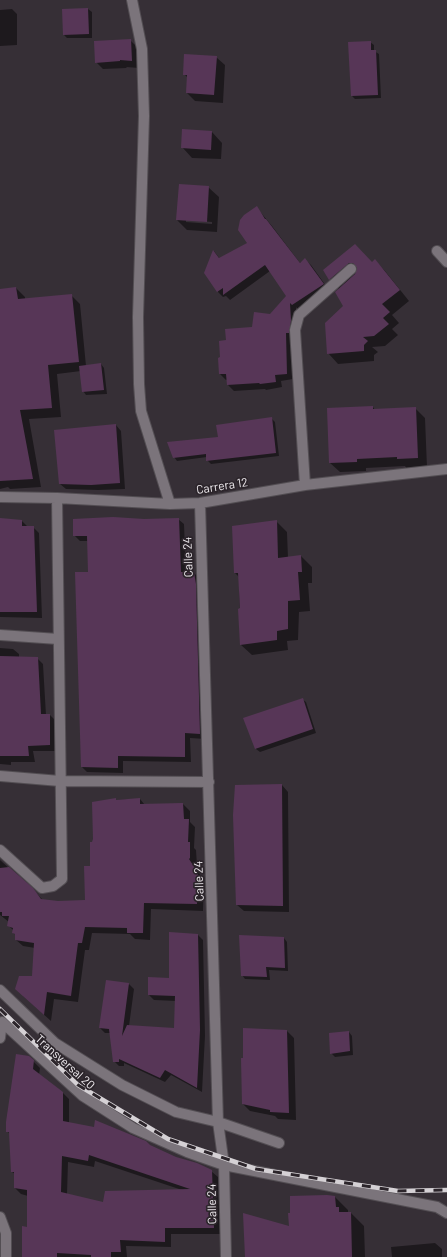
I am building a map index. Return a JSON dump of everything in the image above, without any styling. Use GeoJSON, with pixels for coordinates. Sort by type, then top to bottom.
{"type":"FeatureCollection","features":[{"type":"Feature","properties":{"kind":"street"},"geometry":{"type":"LineString","coordinates":[[132,0],[142,49],[144,116],[138,317],[138,384],[141,411],[170,504]]}},
{"type":"Feature","properties":{"kind":"street"},"geometry":{"type":"LineString","coordinates":[[437,251],[447,262]]}},
{"type":"Feature","properties":{"kind":"street"},"geometry":{"type":"LineString","coordinates":[[305,485],[295,330],[299,315],[351,268]]}},
{"type":"Feature","properties":{"kind":"street","name":"Carrera 12"},"geometry":{"type":"LineString","coordinates":[[0,497],[57,498],[170,504],[200,503],[305,485],[447,469]]}},
{"type":"Feature","properties":{"kind":"street"},"geometry":{"type":"LineString","coordinates":[[0,850],[42,888],[53,886],[62,879],[57,498]]}},
{"type":"Feature","properties":{"kind":"street","name":"Calle 24"},"geometry":{"type":"LineString","coordinates":[[200,503],[218,1122],[224,1165],[226,1257]]}},
{"type":"Feature","properties":{"kind":"street"},"geometry":{"type":"LineString","coordinates":[[0,635],[58,639]]}},
{"type":"Feature","properties":{"kind":"street"},"geometry":{"type":"LineString","coordinates":[[0,776],[60,781],[209,782]]}},
{"type":"Feature","properties":{"kind":"street","name":"Transversal 20"},"geometry":{"type":"LineString","coordinates":[[0,990],[55,1043],[122,1084],[176,1112],[218,1122],[278,1143]]}},
{"type":"Feature","properties":{"kind":"street","name":"Transversal 20"},"geometry":{"type":"LineString","coordinates":[[0,1038],[2,1022],[83,1096],[133,1128],[187,1152],[224,1165],[437,1207],[447,1213]]}},
{"type":"Feature","properties":{"kind":"street"},"geometry":{"type":"LineString","coordinates":[[0,1216],[6,1233],[6,1257]]}},
{"type":"Feature","properties":{"kind":"building"},"geometry":{"type":"Polygon","coordinates":[[[88,8],[89,34],[63,35],[62,9],[88,8]]]}},
{"type":"Feature","properties":{"kind":"building"},"geometry":{"type":"Polygon","coordinates":[[[131,39],[132,61],[120,60],[95,63],[94,41],[131,39]]]}},
{"type":"Feature","properties":{"kind":"building"},"geometry":{"type":"Polygon","coordinates":[[[371,41],[371,50],[376,50],[378,95],[351,96],[348,42],[371,41]]]}},
{"type":"Feature","properties":{"kind":"building"},"geometry":{"type":"Polygon","coordinates":[[[184,54],[217,56],[214,95],[186,93],[187,75],[183,75],[184,54]]]}},
{"type":"Feature","properties":{"kind":"building"},"geometry":{"type":"Polygon","coordinates":[[[182,129],[212,131],[211,150],[181,148],[182,129]]]}},
{"type":"Feature","properties":{"kind":"building"},"geometry":{"type":"Polygon","coordinates":[[[179,184],[209,186],[207,222],[176,220],[179,184]]]}},
{"type":"Feature","properties":{"kind":"building"},"geometry":{"type":"Polygon","coordinates":[[[257,206],[265,219],[300,263],[305,258],[324,284],[292,305],[290,303],[291,321],[289,333],[286,333],[287,374],[275,375],[276,382],[227,385],[226,374],[219,374],[218,358],[220,357],[219,341],[226,340],[225,329],[252,327],[254,312],[270,314],[286,296],[265,265],[223,295],[223,288],[217,292],[204,273],[213,250],[219,258],[247,243],[238,230],[240,220],[244,215],[257,206]]]}},
{"type":"Feature","properties":{"kind":"building"},"geometry":{"type":"Polygon","coordinates":[[[355,244],[372,262],[375,259],[400,290],[382,304],[390,312],[383,318],[389,324],[374,336],[363,337],[368,341],[364,345],[364,351],[327,354],[325,323],[343,306],[335,292],[355,274],[357,268],[353,263],[349,263],[329,280],[323,270],[355,244]]]}},
{"type":"Feature","properties":{"kind":"building"},"geometry":{"type":"Polygon","coordinates":[[[16,287],[18,299],[72,294],[79,362],[48,365],[52,408],[20,410],[33,479],[0,481],[0,289],[16,287]]]}},
{"type":"Feature","properties":{"kind":"building"},"geometry":{"type":"Polygon","coordinates":[[[101,363],[104,390],[82,392],[79,366],[101,363]]]}},
{"type":"Feature","properties":{"kind":"building"},"geometry":{"type":"Polygon","coordinates":[[[373,406],[373,409],[416,407],[418,458],[397,459],[397,457],[357,459],[357,462],[329,463],[327,408],[373,406]]]}},
{"type":"Feature","properties":{"kind":"building"},"geometry":{"type":"Polygon","coordinates":[[[272,417],[276,453],[206,461],[206,454],[173,458],[167,442],[218,437],[216,425],[272,417]]]}},
{"type":"Feature","properties":{"kind":"building"},"geometry":{"type":"Polygon","coordinates":[[[116,424],[120,483],[91,485],[59,484],[54,430],[116,424]]]}},
{"type":"Feature","properties":{"kind":"building"},"geometry":{"type":"Polygon","coordinates":[[[113,517],[144,519],[179,518],[181,572],[194,572],[196,584],[200,734],[185,733],[185,757],[118,756],[118,768],[81,767],[75,572],[88,572],[87,536],[73,536],[73,519],[113,517]]]}},
{"type":"Feature","properties":{"kind":"building"},"geometry":{"type":"Polygon","coordinates":[[[0,518],[22,520],[22,526],[34,526],[37,612],[0,612],[0,518]]]}},
{"type":"Feature","properties":{"kind":"building"},"geometry":{"type":"Polygon","coordinates":[[[277,520],[278,558],[301,555],[302,572],[298,572],[300,600],[288,601],[288,629],[277,631],[277,640],[240,645],[238,573],[234,573],[232,526],[277,520]]]}},
{"type":"Feature","properties":{"kind":"building"},"geometry":{"type":"Polygon","coordinates":[[[0,656],[38,657],[41,714],[50,714],[50,745],[28,746],[29,756],[0,756],[0,656]]]}},
{"type":"Feature","properties":{"kind":"building"},"geometry":{"type":"Polygon","coordinates":[[[303,698],[313,729],[255,749],[243,718],[303,698]]]}},
{"type":"Feature","properties":{"kind":"building"},"geometry":{"type":"Polygon","coordinates":[[[282,784],[283,906],[236,905],[233,815],[235,785],[282,784]]]}},
{"type":"Feature","properties":{"kind":"building"},"geometry":{"type":"Polygon","coordinates":[[[116,798],[116,800],[140,798],[140,804],[183,803],[184,819],[189,819],[189,859],[198,873],[197,904],[144,903],[143,933],[127,933],[127,928],[85,927],[82,943],[78,943],[71,996],[47,992],[44,1015],[15,989],[19,976],[32,976],[34,943],[15,940],[15,934],[12,933],[13,928],[7,926],[9,916],[2,916],[2,912],[0,912],[0,868],[9,867],[33,888],[41,899],[58,901],[85,900],[84,866],[90,866],[90,842],[92,842],[93,839],[92,802],[116,798]]]}},
{"type":"Feature","properties":{"kind":"building"},"geometry":{"type":"Polygon","coordinates":[[[169,932],[198,934],[200,1030],[197,1088],[165,1070],[160,1078],[119,1059],[119,1062],[113,1062],[109,1029],[99,1028],[106,980],[129,983],[122,1036],[127,1025],[174,1028],[175,996],[148,995],[148,977],[169,978],[169,932]]]}},
{"type":"Feature","properties":{"kind":"building"},"geometry":{"type":"Polygon","coordinates":[[[239,935],[284,937],[285,968],[266,967],[267,977],[241,976],[239,935]]]}},
{"type":"Feature","properties":{"kind":"building"},"geometry":{"type":"Polygon","coordinates":[[[243,1028],[287,1030],[289,1113],[270,1112],[270,1110],[242,1104],[241,1058],[243,1058],[243,1028]]]}},
{"type":"Feature","properties":{"kind":"building"},"geometry":{"type":"Polygon","coordinates":[[[349,1031],[350,1051],[330,1054],[329,1033],[349,1031]]]}},
{"type":"Feature","properties":{"kind":"building"},"geometry":{"type":"Polygon","coordinates":[[[16,1054],[29,1056],[34,1060],[33,1069],[63,1092],[63,1121],[94,1127],[95,1120],[146,1141],[150,1145],[176,1157],[197,1163],[212,1170],[214,1228],[165,1228],[165,1242],[120,1240],[121,1252],[111,1252],[111,1257],[91,1257],[91,1255],[57,1253],[57,1257],[22,1257],[22,1226],[27,1227],[27,1190],[14,1188],[14,1172],[11,1172],[9,1132],[6,1132],[6,1122],[16,1054]],[[89,1155],[88,1161],[62,1156],[61,1192],[103,1202],[105,1191],[190,1189],[89,1155]]]}},
{"type":"Feature","properties":{"kind":"building"},"geometry":{"type":"Polygon","coordinates":[[[290,1196],[335,1196],[336,1207],[339,1207],[339,1212],[351,1212],[352,1257],[245,1257],[243,1213],[289,1226],[288,1213],[290,1213],[290,1196]]]}},
{"type":"Feature","properties":{"kind":"railway"},"geometry":{"type":"LineString","coordinates":[[0,1009],[78,1085],[168,1139],[256,1169],[398,1191],[447,1190]]}}]}
